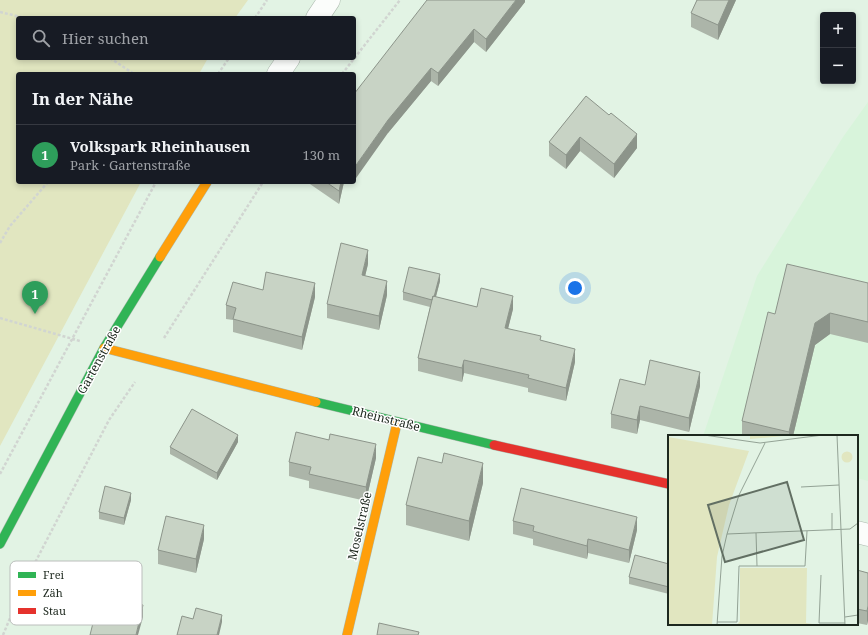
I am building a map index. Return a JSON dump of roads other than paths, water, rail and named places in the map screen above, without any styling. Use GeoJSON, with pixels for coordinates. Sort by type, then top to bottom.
{"type":"FeatureCollection","features":[{"type":"Feature","properties":{"kind":"street"},"geometry":{"type":"LineString","coordinates":[[318,16],[329,0]]}},
{"type":"Feature","properties":{"kind":"street"},"geometry":{"type":"LineString","coordinates":[[279,72],[288,60]]}},
{"type":"Feature","properties":{"kind":"street","name":"Gartenstraße"},"geometry":{"type":"LineString","coordinates":[[0,544],[104,348],[206,184]]}},
{"type":"Feature","properties":{"kind":"street","name":"Rheinstraße"},"geometry":{"type":"LineString","coordinates":[[104,348],[397,423],[668,484]]}},
{"type":"Feature","properties":{"kind":"street","name":"Moselstraße"},"geometry":{"type":"LineString","coordinates":[[347,635],[397,423]]}},
{"type":"Feature","properties":{"kind":"street"},"geometry":{"type":"LineString","coordinates":[[858,532],[868,535]]}},
{"type":"Feature","properties":{"kind":"place","name":"Volkspark Rheinhausen"},"geometry":{"type":"Point","coordinates":[35,314]}}]}
